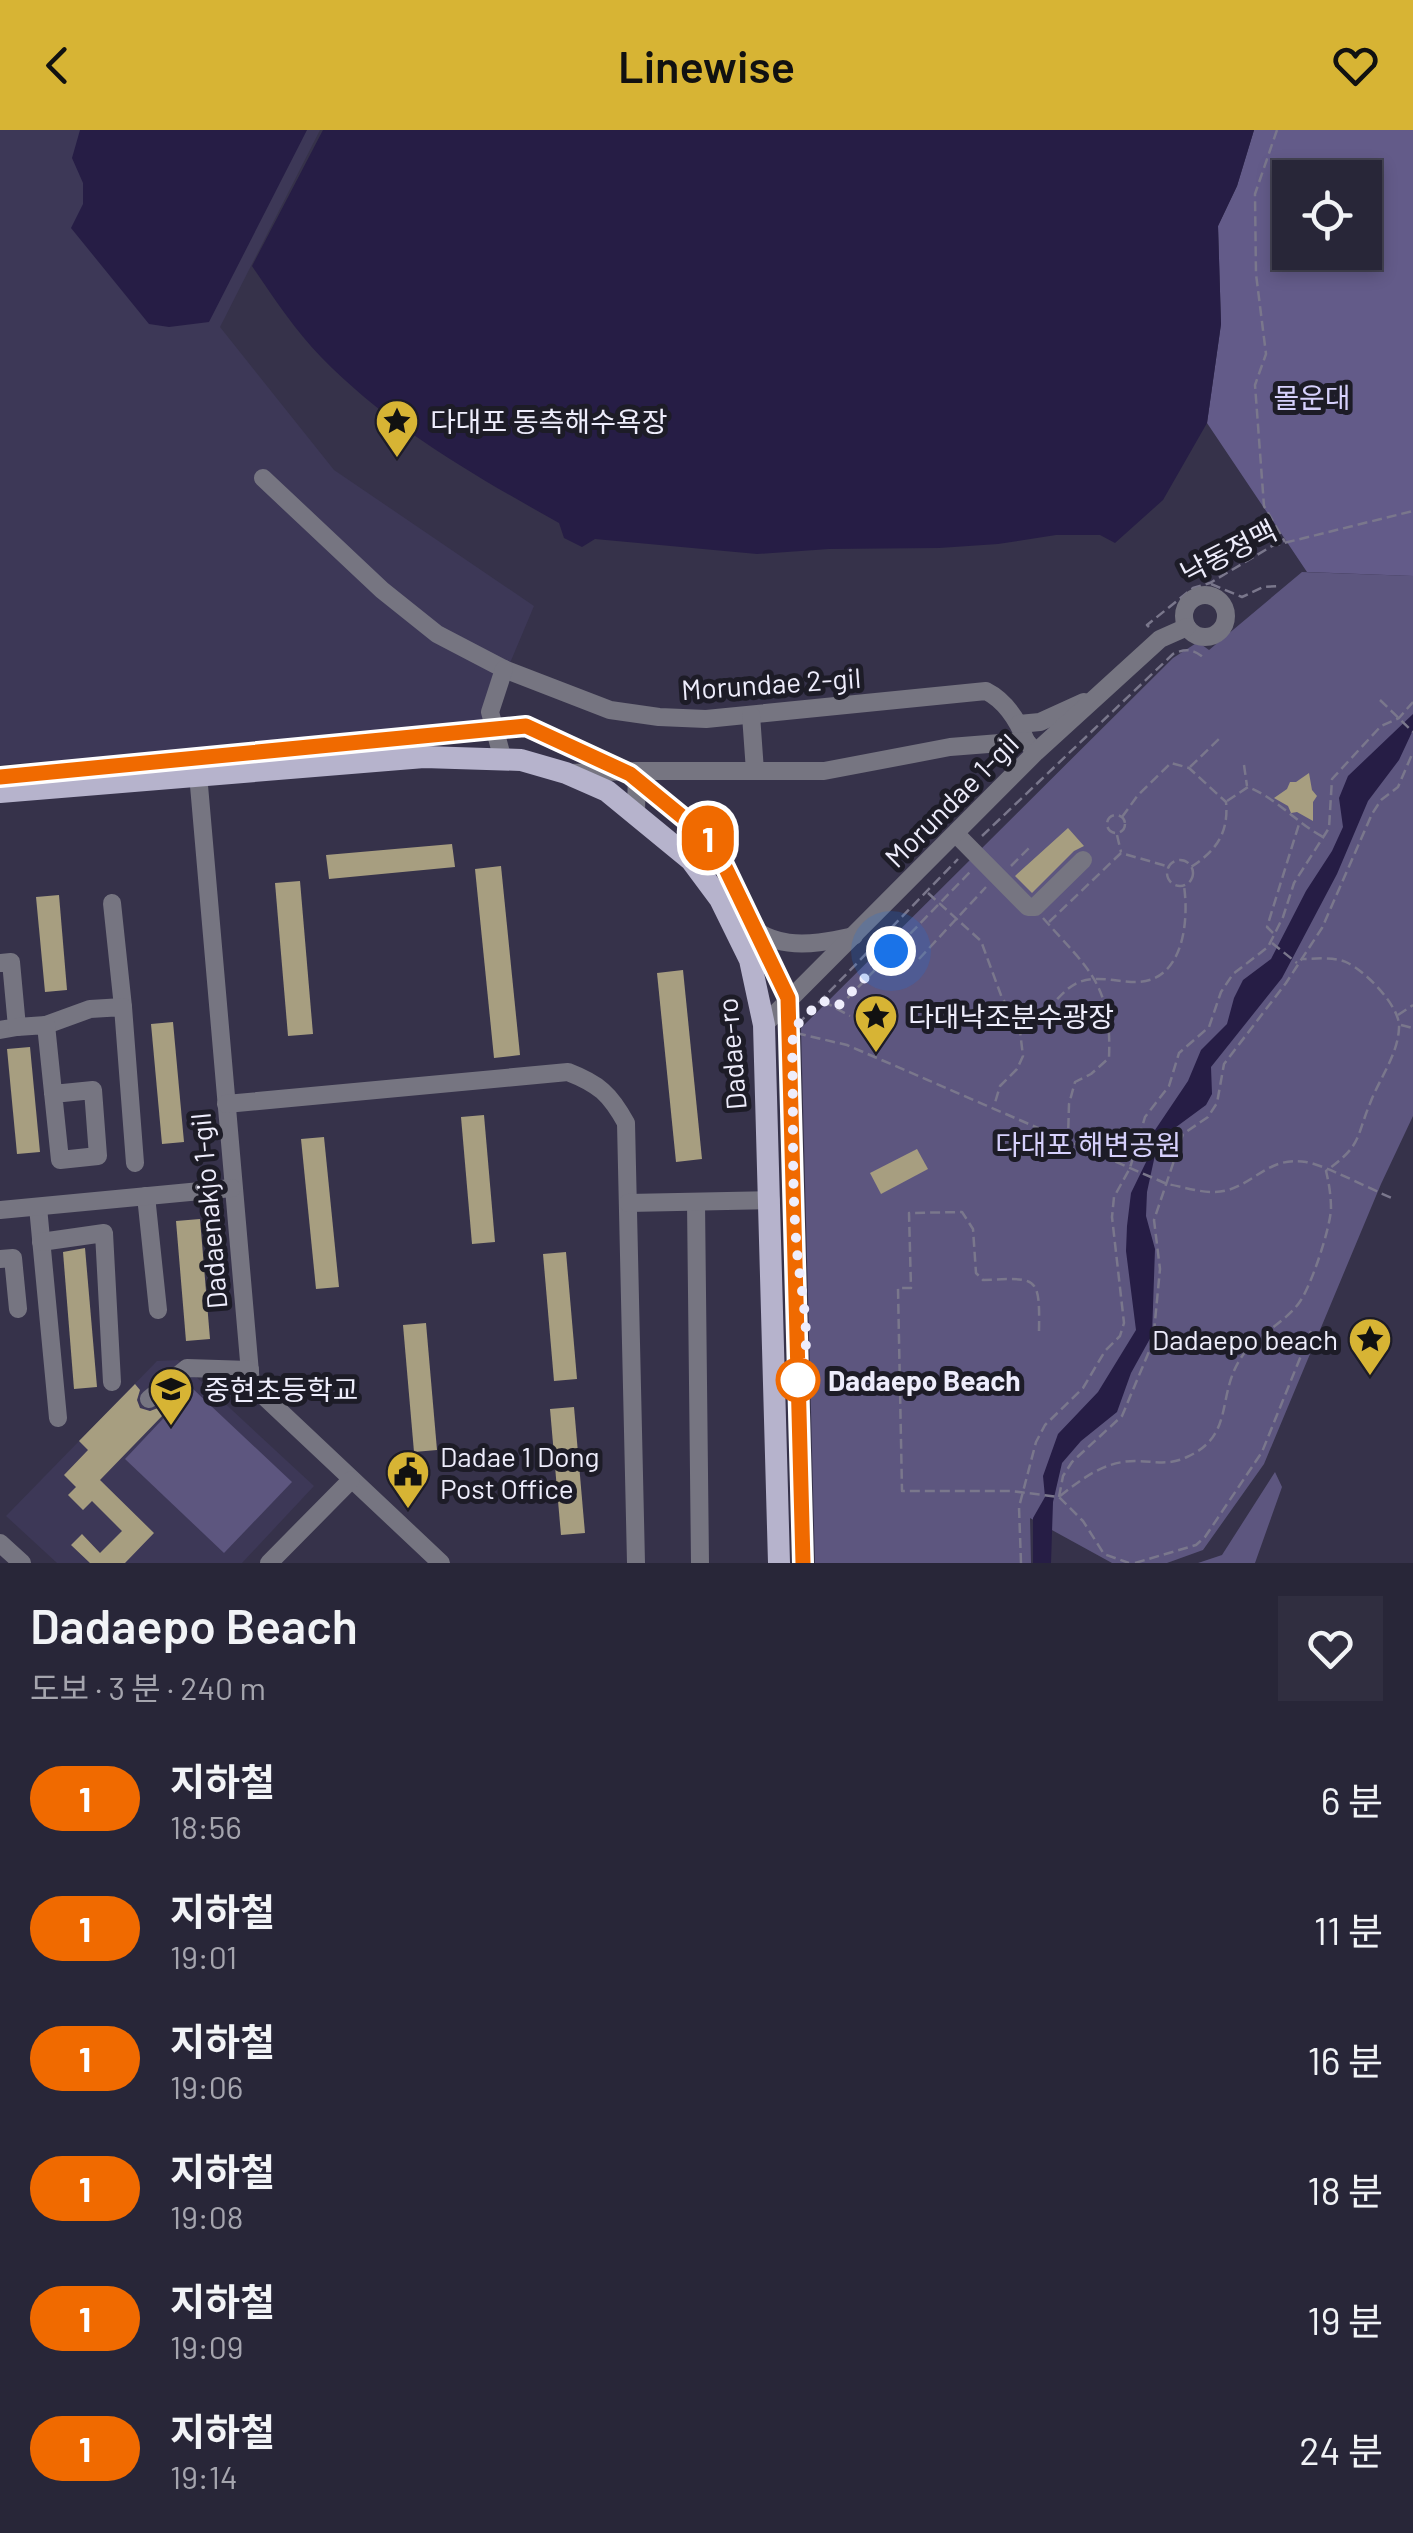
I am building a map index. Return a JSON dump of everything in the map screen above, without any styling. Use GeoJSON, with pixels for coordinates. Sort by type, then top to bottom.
{"type":"FeatureCollection","features":[{"type":"Feature","properties":{"kind":"main road","name":"Dadae-ro"},"geometry":{"type":"LineString","coordinates":[[0,792],[424,757],[521,760],[566,772],[607,791],[691,860],[720,898],[750,960],[764,1026],[779,1563]]}},
{"type":"Feature","properties":{"kind":"street","name":"Morundae 2-gil"},"geometry":{"type":"LineString","coordinates":[[263,478],[382,590],[437,634],[504,669],[610,710],[706,719],[986,691],[998,697],[1027,739]]}},
{"type":"Feature","properties":{"kind":"street","name":"Morundae 1-gil"},"geometry":{"type":"LineString","coordinates":[[764,1026],[855,936],[970,847],[1027,739],[1098,696],[1160,638],[1187,626]]}},
{"type":"Feature","properties":{"kind":"street"},"geometry":{"type":"LineString","coordinates":[[502,760],[490,712],[504,669]]}},
{"type":"Feature","properties":{"kind":"street"},"geometry":{"type":"LineString","coordinates":[[566,772],[824,771],[950,747],[1027,739],[1040,722],[1098,696]]}},
{"type":"Feature","properties":{"kind":"street"},"geometry":{"type":"LineString","coordinates":[[751,715],[755,771]]}},
{"type":"Feature","properties":{"kind":"street"},"geometry":{"type":"LineString","coordinates":[[636,771],[636,812]]}},
{"type":"Feature","properties":{"kind":"street","name":"Dadaenakjo 1-gil"},"geometry":{"type":"LineString","coordinates":[[198,774],[251,1384],[441,1563]]}},
{"type":"Feature","properties":{"kind":"street"},"geometry":{"type":"LineString","coordinates":[[970,847],[1028,907],[1036,907],[1083,860]]}},
{"type":"Feature","properties":{"kind":"street"},"geometry":{"type":"LineString","coordinates":[[720,898],[747,927],[795,946],[855,936]]}},
{"type":"Feature","properties":{"kind":"street"},"geometry":{"type":"LineString","coordinates":[[112,903],[135,1164]]}},
{"type":"Feature","properties":{"kind":"street"},"geometry":{"type":"LineString","coordinates":[[0,963],[10,962],[8,1029],[46,1024],[90,1009],[122,1006]]}},
{"type":"Feature","properties":{"kind":"street"},"geometry":{"type":"LineString","coordinates":[[46,1024],[54,1094]]}},
{"type":"Feature","properties":{"kind":"street"},"geometry":{"type":"LineString","coordinates":[[226,1104],[568,1072],[590,1080],[613,1098],[626,1123],[636,1563]]}},
{"type":"Feature","properties":{"kind":"street"},"geometry":{"type":"LineString","coordinates":[[0,1210],[232,1188]]}},
{"type":"Feature","properties":{"kind":"street"},"geometry":{"type":"LineString","coordinates":[[146,1196],[158,1310]]}},
{"type":"Feature","properties":{"kind":"street"},"geometry":{"type":"LineString","coordinates":[[628,1204],[771,1200]]}},
{"type":"Feature","properties":{"kind":"street"},"geometry":{"type":"LineString","coordinates":[[696,1202],[700,1563]]}},
{"type":"Feature","properties":{"kind":"street"},"geometry":{"type":"LineString","coordinates":[[38,1207],[58,1418]]}},
{"type":"Feature","properties":{"kind":"street"},"geometry":{"type":"LineString","coordinates":[[41,1242],[104,1232],[112,1382]]}},
{"type":"Feature","properties":{"kind":"street"},"geometry":{"type":"LineString","coordinates":[[0,1259],[13,1258],[18,1309]]}},
{"type":"Feature","properties":{"kind":"street"},"geometry":{"type":"LineString","coordinates":[[149,1399],[186,1368],[250,1370]]}},
{"type":"Feature","properties":{"kind":"street"},"geometry":{"type":"LineString","coordinates":[[269,1563],[352,1480]]}},
{"type":"Feature","properties":{"kind":"street"},"geometry":{"type":"LineString","coordinates":[[0,1543],[22,1563]]}},
{"type":"Feature","properties":{"kind":"path"},"geometry":{"type":"LineString","coordinates":[[1278,130],[1255,194],[1256,274],[1266,354],[1256,384],[1256,401],[1264,506],[1285,542]]}},
{"type":"Feature","properties":{"kind":"path","name":"낙동정맥"},"geometry":{"type":"LineString","coordinates":[[1160,638],[1146,625],[1193,588],[1210,584],[1272,546],[1413,511]]}},
{"type":"Feature","properties":{"kind":"path"},"geometry":{"type":"LineString","coordinates":[[1210,584],[1242,598],[1263,587],[1280,586]]}},
{"type":"Feature","properties":{"kind":"path"},"geometry":{"type":"LineString","coordinates":[[806,1563],[804,1290],[797,1252],[796,1026],[970,847],[1173,654],[1183,649],[1195,650],[1204,658]]}},
{"type":"Feature","properties":{"kind":"path"},"geometry":{"type":"LineString","coordinates":[[1380,700],[1413,732]]}},
{"type":"Feature","properties":{"kind":"path"},"geometry":{"type":"LineString","coordinates":[[1020,1563],[1019,1506],[1026,1492],[1036,1442],[1045,1424],[1083,1388],[1105,1351],[1120,1336],[1124,1323],[1112,1217],[1114,1197],[1130,1168],[1145,1117],[1169,1086],[1179,1053],[1209,1028],[1220,992],[1233,974],[1270,942],[1294,884],[1328,828],[1332,779],[1382,726],[1398,718],[1413,702]]}},
{"type":"Feature","properties":{"kind":"path"},"geometry":{"type":"LineString","coordinates":[[1190,768],[1219,739]]}},
{"type":"Feature","properties":{"kind":"path"},"geometry":{"type":"LineString","coordinates":[[1059,1497],[1063,1476],[1072,1462],[1122,1416],[1153,1342],[1160,1269],[1154,1220],[1183,1134],[1208,1117],[1217,1103],[1224,1064],[1322,928],[1372,814],[1381,800],[1398,787],[1413,752]]}},
{"type":"Feature","properties":{"kind":"path"},"geometry":{"type":"LineString","coordinates":[[1122,817],[1138,795],[1172,763],[1190,768],[1226,802]]}},
{"type":"Feature","properties":{"kind":"path"},"geometry":{"type":"LineString","coordinates":[[1244,765],[1248,787]]}},
{"type":"Feature","properties":{"kind":"path"},"geometry":{"type":"LineString","coordinates":[[1248,787],[1263,793],[1300,824],[1324,837]]}},
{"type":"Feature","properties":{"kind":"path"},"geometry":{"type":"LineString","coordinates":[[1226,802],[1248,787]]}},
{"type":"Feature","properties":{"kind":"path"},"geometry":{"type":"LineString","coordinates":[[1192,867],[1210,856],[1219,844],[1225,828],[1226,802]]}},
{"type":"Feature","properties":{"kind":"path"},"geometry":{"type":"LineString","coordinates":[[1117,832],[1111,831],[1108,823],[1113,816],[1122,817]]}},
{"type":"Feature","properties":{"kind":"path"},"geometry":{"type":"LineString","coordinates":[[1117,832],[1125,825],[1122,817]]}},
{"type":"Feature","properties":{"kind":"path"},"geometry":{"type":"LineString","coordinates":[[1274,934],[1267,926],[1300,824]]}},
{"type":"Feature","properties":{"kind":"path"},"geometry":{"type":"LineString","coordinates":[[1117,832],[1122,853]]}},
{"type":"Feature","properties":{"kind":"path"},"geometry":{"type":"LineString","coordinates":[[836,1008],[970,847]]}},
{"type":"Feature","properties":{"kind":"path"},"geometry":{"type":"LineString","coordinates":[[918,958],[954,918],[1030,847]]}},
{"type":"Feature","properties":{"kind":"path"},"geometry":{"type":"LineString","coordinates":[[1122,853],[1170,867]]}},
{"type":"Feature","properties":{"kind":"path"},"geometry":{"type":"LineString","coordinates":[[1048,923],[1122,853]]}},
{"type":"Feature","properties":{"kind":"path"},"geometry":{"type":"LineString","coordinates":[[1177,861],[1192,867],[1193,877],[1184,886],[1171,883],[1168,877],[1170,867],[1177,861]]}},
{"type":"Feature","properties":{"kind":"path"},"geometry":{"type":"LineString","coordinates":[[1019,1024],[1039,1017],[1070,988],[1094,978],[1137,982],[1161,974],[1182,944],[1184,886]]}},
{"type":"Feature","properties":{"kind":"path"},"geometry":{"type":"LineString","coordinates":[[926,892],[981,942],[1002,998],[1019,1024],[1024,1056],[1018,1069],[1000,1086],[993,1109]]}},
{"type":"Feature","properties":{"kind":"path"},"geometry":{"type":"LineString","coordinates":[[1038,912],[1094,978],[1103,994],[1110,1036],[1109,1058],[1075,1082],[1068,1141]]}},
{"type":"Feature","properties":{"kind":"path"},"geometry":{"type":"LineString","coordinates":[[1270,942],[1300,962],[1333,958],[1350,963],[1393,1003],[1398,1014],[1400,1025],[1359,1142],[1326,1170]]}},
{"type":"Feature","properties":{"kind":"path"},"geometry":{"type":"LineString","coordinates":[[771,957],[781,990]]}},
{"type":"Feature","properties":{"kind":"path"},"geometry":{"type":"LineString","coordinates":[[822,1000],[850,1016]]}},
{"type":"Feature","properties":{"kind":"path"},"geometry":{"type":"LineString","coordinates":[[1398,1014],[1413,1005]]}},
{"type":"Feature","properties":{"kind":"path"},"geometry":{"type":"LineString","coordinates":[[1400,1025],[1413,1028]]}},
{"type":"Feature","properties":{"kind":"path"},"geometry":{"type":"LineString","coordinates":[[795,1032],[847,1045],[1167,1184],[1208,1192],[1228,1190],[1282,1162],[1308,1162],[1392,1198]]}},
{"type":"Feature","properties":{"kind":"path"},"geometry":{"type":"LineString","coordinates":[[1059,1497],[1086,1475],[1110,1464],[1136,1461],[1160,1465],[1187,1458],[1210,1443],[1219,1429],[1227,1386],[1238,1362],[1253,1340],[1300,1302],[1310,1280],[1331,1212],[1326,1170]]}},
{"type":"Feature","properties":{"kind":"path"},"geometry":{"type":"LineString","coordinates":[[1039,1331],[1039,1294],[1034,1284],[1026,1278],[984,1280],[976,1273],[973,1229],[962,1212],[909,1213],[911,1288],[898,1288],[902,1491],[1026,1492],[1059,1497],[1083,1521],[1104,1554],[1132,1563],[1196,1545],[1205,1538],[1262,1452],[1311,1332]]}},
{"type":"Feature","properties":{"kind":"shaded area"},"geometry":{"type":"Polygon","coordinates":[[[0,130],[320,130],[220,327],[334,470],[534,606],[497,694],[502,728],[496,736],[319,738],[0,765],[0,130]]]}},
{"type":"Feature","properties":{"kind":"shaded area"},"geometry":{"type":"Polygon","coordinates":[[[80,130],[307,130],[209,322],[169,327],[149,324],[71,228],[83,204],[83,183],[72,158],[80,130]]]}},
{"type":"Feature","properties":{"kind":"shaded area"},"geometry":{"type":"Polygon","coordinates":[[[323,130],[1254,130],[1237,186],[1218,226],[1221,324],[1207,423],[1163,500],[1115,543],[1100,535],[1056,535],[939,548],[757,554],[595,539],[582,547],[564,538],[559,523],[434,449],[375,406],[302,336],[252,266],[323,130]]]}},
{"type":"Feature","properties":{"kind":"shaded area"},"geometry":{"type":"Polygon","coordinates":[[[1413,714],[1413,730],[1399,760],[1368,801],[1337,874],[1282,978],[1211,1067],[1212,1094],[1206,1105],[1168,1133],[1155,1155],[1146,1216],[1155,1249],[1152,1335],[1131,1373],[1117,1412],[1081,1441],[1062,1463],[1053,1502],[1051,1563],[1033,1563],[1033,1518],[1045,1497],[1043,1476],[1058,1434],[1098,1392],[1136,1330],[1126,1251],[1127,1226],[1131,1193],[1149,1156],[1153,1133],[1188,1081],[1201,1050],[1227,1024],[1243,980],[1271,959],[1332,851],[1343,827],[1339,798],[1348,776],[1413,714]]]}},
{"type":"Feature","properties":{"kind":"shaded area","name":"중현초등학교"},"geometry":{"type":"Polygon","coordinates":[[[178,1360],[314,1486],[242,1563],[57,1563],[6,1516],[157,1361],[178,1360]]]}},
{"type":"Feature","properties":{"kind":"green space","name":"몰운대"},"geometry":{"type":"Polygon","coordinates":[[[1254,130],[1413,130],[1413,576],[1307,572],[1207,423],[1221,324],[1218,226],[1237,186],[1254,130]]]}},
{"type":"Feature","properties":{"kind":"green space","name":"다대포 해변공원"},"geometry":{"type":"Polygon","coordinates":[[[1302,572],[1413,576],[1413,1116],[1264,1464],[1203,1550],[1167,1563],[1112,1563],[1030,1518],[1031,1563],[815,1563],[801,1028],[1173,658],[1198,642],[1209,650],[1302,572]]]}},
{"type":"Feature","properties":{"kind":"green space"},"geometry":{"type":"Polygon","coordinates":[[[192,1388],[292,1482],[224,1553],[125,1459],[192,1388]]]}},
{"type":"Feature","properties":{"kind":"green space"},"geometry":{"type":"Polygon","coordinates":[[[1275,1472],[1282,1487],[1255,1563],[1198,1563],[1222,1555],[1275,1472]]]}},
{"type":"Feature","properties":{"kind":"building"},"geometry":{"type":"Polygon","coordinates":[[[1309,773],[1317,796],[1313,802],[1313,821],[1291,813],[1288,806],[1274,798],[1290,782],[1309,773]]]}},
{"type":"Feature","properties":{"kind":"building"},"geometry":{"type":"Polygon","coordinates":[[[1068,828],[1084,846],[1032,893],[1015,876],[1068,828]]]}},
{"type":"Feature","properties":{"kind":"building"},"geometry":{"type":"Polygon","coordinates":[[[452,844],[455,867],[329,879],[326,855],[452,844]]]}},
{"type":"Feature","properties":{"kind":"building"},"geometry":{"type":"Polygon","coordinates":[[[501,866],[520,1055],[494,1058],[475,869],[501,866]]]}},
{"type":"Feature","properties":{"kind":"building"},"geometry":{"type":"Polygon","coordinates":[[[300,881],[313,1034],[288,1036],[275,883],[300,881]]]}},
{"type":"Feature","properties":{"kind":"building"},"geometry":{"type":"Polygon","coordinates":[[[59,895],[67,990],[45,992],[36,897],[59,895]]]}},
{"type":"Feature","properties":{"kind":"building"},"geometry":{"type":"Polygon","coordinates":[[[683,970],[702,1159],[676,1162],[657,973],[683,970]]]}},
{"type":"Feature","properties":{"kind":"building"},"geometry":{"type":"Polygon","coordinates":[[[173,1022],[184,1142],[162,1144],[151,1024],[173,1022]]]}},
{"type":"Feature","properties":{"kind":"building"},"geometry":{"type":"Polygon","coordinates":[[[30,1047],[40,1152],[17,1154],[7,1049],[30,1047]]]}},
{"type":"Feature","properties":{"kind":"building"},"geometry":{"type":"Polygon","coordinates":[[[484,1115],[495,1242],[472,1244],[461,1117],[484,1115]]]}},
{"type":"Feature","properties":{"kind":"building"},"geometry":{"type":"Polygon","coordinates":[[[324,1137],[339,1287],[316,1289],[301,1139],[324,1137]]]}},
{"type":"Feature","properties":{"kind":"building"},"geometry":{"type":"Polygon","coordinates":[[[917,1149],[928,1169],[881,1194],[870,1173],[917,1149]]]}},
{"type":"Feature","properties":{"kind":"building"},"geometry":{"type":"Polygon","coordinates":[[[200,1219],[210,1339],[186,1341],[176,1221],[200,1219]]]}},
{"type":"Feature","properties":{"kind":"building"},"geometry":{"type":"Polygon","coordinates":[[[85,1248],[97,1387],[74,1389],[63,1252],[85,1248]]]}},
{"type":"Feature","properties":{"kind":"building"},"geometry":{"type":"Polygon","coordinates":[[[566,1252],[577,1379],[554,1381],[543,1254],[566,1252]]]}},
{"type":"Feature","properties":{"kind":"building"},"geometry":{"type":"Polygon","coordinates":[[[426,1323],[437,1450],[414,1452],[403,1325],[426,1323]]]}},
{"type":"Feature","properties":{"kind":"building"},"geometry":{"type":"Polygon","coordinates":[[[135,1384],[140,1390],[140,1408],[158,1408],[164,1414],[100,1480],[154,1533],[125,1563],[90,1563],[71,1545],[82,1534],[100,1553],[122,1531],[92,1501],[83,1510],[68,1495],[76,1487],[64,1475],[88,1450],[79,1441],[135,1384]]]}},
{"type":"Feature","properties":{"kind":"building"},"geometry":{"type":"Polygon","coordinates":[[[574,1407],[585,1533],[561,1535],[550,1409],[574,1407]]]}},
{"type":"Feature","properties":{"kind":"metro line","name":"1"},"geometry":{"type":"LineString","coordinates":[[0,777],[526,726],[630,774],[713,842],[788,998],[803,1563]]}},
{"type":"Feature","properties":{"kind":"place","name":"다대포 동측해수욕장"},"geometry":{"type":"Point","coordinates":[397,459]}},
{"type":"Feature","properties":{"kind":"place","name":"다대낙조분수광장"},"geometry":{"type":"Point","coordinates":[876,1054]}},
{"type":"Feature","properties":{"kind":"place","name":"Dadaepo beach"},"geometry":{"type":"Point","coordinates":[1370,1377]}},
{"type":"Feature","properties":{"kind":"place","name":"Dadaepo Beach"},"geometry":{"type":"Point","coordinates":[798,1380]}},
{"type":"Feature","properties":{"kind":"place","name":"중현초등학교"},"geometry":{"type":"Point","coordinates":[171,1427]}},
{"type":"Feature","properties":{"kind":"place","name":"Dadae 1 Dong Post Office"},"geometry":{"type":"Point","coordinates":[408,1510]}},
{"type":"Feature","properties":{"kind":"route"},"geometry":{"type":"LineString","coordinates":[[798,1380],[804,1368],[804,1290],[797,1252],[792,1043],[796,1026],[822,1000],[836,1008],[891,951]]}}]}
